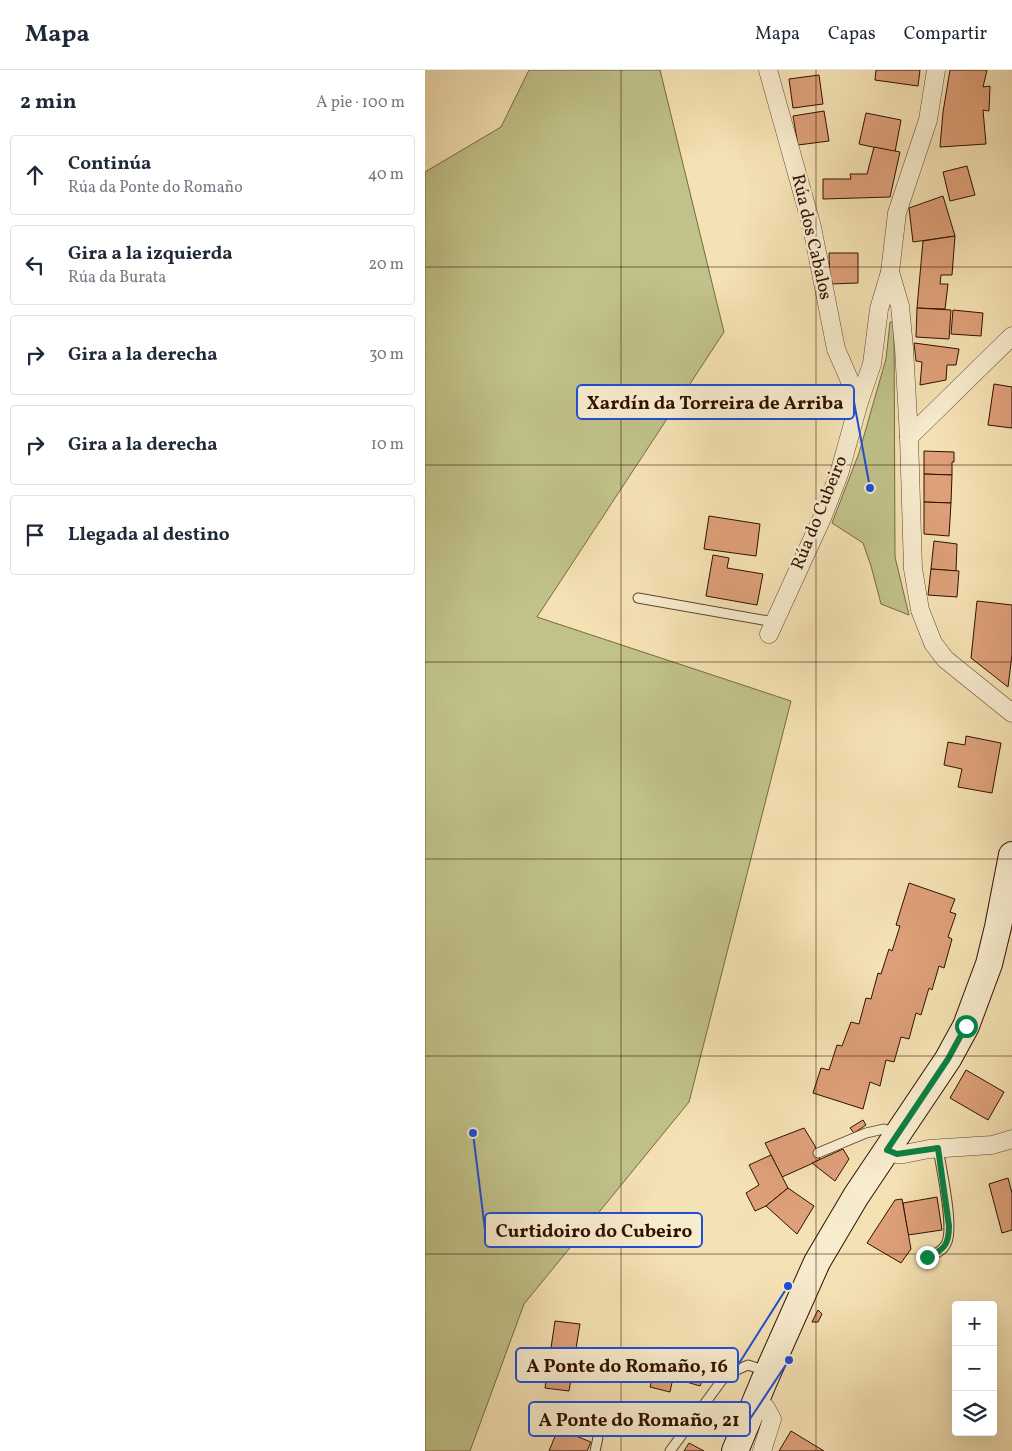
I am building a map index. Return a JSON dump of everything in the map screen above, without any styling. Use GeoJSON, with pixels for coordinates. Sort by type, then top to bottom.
{"type":"FeatureCollection","features":[{"type":"Feature","properties":{"kind":"main road"},"geometry":{"type":"LineString","coordinates":[[735,1451],[768,1371],[817,1262],[856,1196],[948,1059],[966,1026],[989,964],[1012,855]]}},
{"type":"Feature","properties":{"kind":"street","name":"Rúa dos Cabalos"},"geometry":{"type":"LineString","coordinates":[[768,70],[812,227],[836,349],[859,402]]}},
{"type":"Feature","properties":{"kind":"street"},"geometry":{"type":"LineString","coordinates":[[936,70],[928,120],[897,213],[890,272],[900,306],[909,437],[913,569],[920,610],[933,643],[945,659],[1012,713]]}},
{"type":"Feature","properties":{"kind":"street","name":"Rúa do Cubeiro"},"geometry":{"type":"LineString","coordinates":[[771,628],[839,474],[859,402],[872,364],[879,309],[890,272]]}},
{"type":"Feature","properties":{"kind":"street"},"geometry":{"type":"LineString","coordinates":[[909,437],[1012,336]]}},
{"type":"Feature","properties":{"kind":"street"},"geometry":{"type":"LineString","coordinates":[[892,1142],[897,1154],[938,1148],[992,1145],[1012,1138]]}},
{"type":"Feature","properties":{"kind":"street"},"geometry":{"type":"LineString","coordinates":[[755,1402],[766,1408],[772,1419],[761,1451]]}},
{"type":"Feature","properties":{"kind":"lane"},"geometry":{"type":"LineString","coordinates":[[638,598],[771,628]]}},
{"type":"Feature","properties":{"kind":"lane"},"geometry":{"type":"LineString","coordinates":[[818,1153],[867,1133],[883,1129],[892,1142]]}},
{"type":"Feature","properties":{"kind":"lane"},"geometry":{"type":"LineString","coordinates":[[927,1257],[941,1250],[949,1236],[938,1148]]}},
{"type":"Feature","properties":{"kind":"lane"},"geometry":{"type":"LineString","coordinates":[[670,1451],[722,1380],[730,1373],[748,1365],[768,1371]]}},
{"type":"Feature","properties":{"kind":"lane"},"geometry":{"type":"LineString","coordinates":[[563,1408],[573,1409],[585,1414],[597,1425],[599,1434],[595,1451]]}},
{"type":"Feature","properties":{"kind":"green space"},"geometry":{"type":"Polygon","coordinates":[[[529,70],[660,70],[724,332],[537,617],[791,701],[689,1102],[524,1304],[470,1451],[425,1451],[425,172],[501,127],[529,70]]]}},
{"type":"Feature","properties":{"kind":"green space"},"geometry":{"type":"Polygon","coordinates":[[[890,322],[894,322],[895,557],[909,615],[881,604],[863,543],[832,523],[859,453],[886,359],[890,322]]]}},
{"type":"Feature","properties":{"kind":"building"},"geometry":{"type":"Polygon","coordinates":[[[876,70],[920,70],[918,86],[875,80],[876,70]]]}},
{"type":"Feature","properties":{"kind":"building"},"geometry":{"type":"Polygon","coordinates":[[[950,70],[987,70],[983,87],[990,86],[989,111],[983,110],[986,144],[940,147],[943,112],[950,70]]]}},
{"type":"Feature","properties":{"kind":"building"},"geometry":{"type":"Polygon","coordinates":[[[819,75],[823,104],[793,108],[789,79],[819,75]]]}},
{"type":"Feature","properties":{"kind":"building"},"geometry":{"type":"Polygon","coordinates":[[[824,111],[829,141],[798,145],[793,116],[824,111]]]}},
{"type":"Feature","properties":{"kind":"building"},"geometry":{"type":"Polygon","coordinates":[[[866,113],[901,120],[895,152],[859,144],[866,113]]]}},
{"type":"Feature","properties":{"kind":"building"},"geometry":{"type":"Polygon","coordinates":[[[874,147],[900,152],[890,197],[823,199],[823,179],[851,179],[850,174],[867,174],[874,147]]]}},
{"type":"Feature","properties":{"kind":"building"},"geometry":{"type":"Polygon","coordinates":[[[967,166],[975,195],[950,201],[943,172],[967,166]]]}},
{"type":"Feature","properties":{"kind":"building"},"geometry":{"type":"Polygon","coordinates":[[[943,196],[955,236],[913,242],[909,208],[943,196]]]}},
{"type":"Feature","properties":{"kind":"building"},"geometry":{"type":"Polygon","coordinates":[[[955,236],[952,275],[941,275],[940,284],[948,284],[945,309],[917,308],[923,241],[955,236]]]}},
{"type":"Feature","properties":{"kind":"building"},"geometry":{"type":"Polygon","coordinates":[[[829,253],[858,253],[858,283],[830,284],[829,253]]]}},
{"type":"Feature","properties":{"kind":"building"},"geometry":{"type":"Polygon","coordinates":[[[917,308],[951,310],[949,339],[916,337],[917,308]]]}},
{"type":"Feature","properties":{"kind":"building"},"geometry":{"type":"Polygon","coordinates":[[[953,310],[983,313],[981,336],[951,334],[953,310]]]}},
{"type":"Feature","properties":{"kind":"building"},"geometry":{"type":"Polygon","coordinates":[[[914,343],[959,349],[956,365],[947,365],[946,380],[920,385],[922,362],[916,361],[914,343]]]}},
{"type":"Feature","properties":{"kind":"building"},"geometry":{"type":"Polygon","coordinates":[[[994,384],[1012,387],[1012,428],[988,425],[994,384]]]}},
{"type":"Feature","properties":{"kind":"building"},"geometry":{"type":"Polygon","coordinates":[[[924,451],[954,452],[952,475],[924,474],[924,451]]]}},
{"type":"Feature","properties":{"kind":"building"},"geometry":{"type":"Polygon","coordinates":[[[924,474],[952,475],[951,503],[924,502],[924,474]]]}},
{"type":"Feature","properties":{"kind":"building"},"geometry":{"type":"Polygon","coordinates":[[[924,502],[951,503],[949,536],[924,534],[924,502]]]}},
{"type":"Feature","properties":{"kind":"building"},"geometry":{"type":"Polygon","coordinates":[[[709,516],[760,524],[756,556],[704,549],[709,516]]]}},
{"type":"Feature","properties":{"kind":"building"},"geometry":{"type":"Polygon","coordinates":[[[934,541],[957,544],[956,571],[931,569],[934,541]]]}},
{"type":"Feature","properties":{"kind":"building"},"geometry":{"type":"Polygon","coordinates":[[[713,555],[729,558],[727,568],[763,574],[757,605],[706,596],[713,555]]]}},
{"type":"Feature","properties":{"kind":"building"},"geometry":{"type":"Polygon","coordinates":[[[931,569],[959,571],[957,597],[928,595],[931,569]]]}},
{"type":"Feature","properties":{"kind":"building"},"geometry":{"type":"Polygon","coordinates":[[[977,601],[1012,605],[1012,655],[1008,687],[971,658],[977,601]]]}},
{"type":"Feature","properties":{"kind":"building"},"geometry":{"type":"Polygon","coordinates":[[[966,736],[1001,743],[992,793],[958,787],[962,769],[944,765],[948,742],[965,745],[966,736]]]}},
{"type":"Feature","properties":{"kind":"building"},"geometry":{"type":"Polygon","coordinates":[[[909,883],[955,899],[950,912],[956,914],[948,937],[952,939],[944,968],[939,966],[932,990],[929,988],[921,1015],[916,1013],[909,1039],[901,1037],[894,1062],[886,1060],[880,1086],[870,1082],[863,1109],[813,1093],[821,1068],[829,1070],[837,1045],[842,1046],[851,1022],[859,1024],[866,998],[871,999],[878,973],[881,974],[889,949],[892,951],[900,926],[896,925],[909,883]]]}},
{"type":"Feature","properties":{"kind":"building"},"geometry":{"type":"Polygon","coordinates":[[[966,1070],[1004,1092],[988,1120],[950,1098],[966,1070]]]}},
{"type":"Feature","properties":{"kind":"building"},"geometry":{"type":"Polygon","coordinates":[[[863,1120],[866,1125],[854,1133],[850,1128],[863,1120]]]}},
{"type":"Feature","properties":{"kind":"building"},"geometry":{"type":"Polygon","coordinates":[[[804,1128],[815,1146],[820,1160],[782,1177],[765,1143],[804,1128]]]}},
{"type":"Feature","properties":{"kind":"building"},"geometry":{"type":"Polygon","coordinates":[[[843,1149],[849,1159],[835,1181],[812,1163],[843,1149]]]}},
{"type":"Feature","properties":{"kind":"building"},"geometry":{"type":"Polygon","coordinates":[[[771,1155],[788,1188],[766,1206],[755,1211],[746,1193],[759,1185],[749,1165],[771,1155]]]}},
{"type":"Feature","properties":{"kind":"building"},"geometry":{"type":"Polygon","coordinates":[[[1008,1178],[1012,1193],[1012,1230],[1002,1233],[989,1184],[1008,1178]]]}},
{"type":"Feature","properties":{"kind":"building"},"geometry":{"type":"Polygon","coordinates":[[[788,1188],[814,1206],[797,1234],[766,1206],[788,1188]]]}},
{"type":"Feature","properties":{"kind":"building"},"geometry":{"type":"Polygon","coordinates":[[[937,1197],[942,1230],[908,1235],[903,1203],[937,1197]]]}},
{"type":"Feature","properties":{"kind":"building"},"geometry":{"type":"Polygon","coordinates":[[[902,1199],[911,1249],[901,1263],[867,1243],[895,1200],[902,1199]]]}},
{"type":"Feature","properties":{"kind":"building"},"geometry":{"type":"Polygon","coordinates":[[[818,1310],[822,1314],[818,1322],[812,1322],[818,1310]]]}},
{"type":"Feature","properties":{"kind":"building"},"geometry":{"type":"Polygon","coordinates":[[[555,1321],[580,1324],[569,1391],[545,1388],[555,1321]]]}},
{"type":"Feature","properties":{"kind":"building"},"geometry":{"type":"Polygon","coordinates":[[[660,1350],[679,1356],[712,1351],[700,1386],[673,1378],[670,1392],[650,1387],[660,1350]]]}},
{"type":"Feature","properties":{"kind":"building"},"geometry":{"type":"Polygon","coordinates":[[[558,1429],[591,1442],[587,1451],[549,1451],[558,1429]]]}},
{"type":"Feature","properties":{"kind":"building"},"geometry":{"type":"Polygon","coordinates":[[[791,1431],[824,1451],[779,1451],[791,1431]]]}},
{"type":"Feature","properties":{"kind":"building"},"geometry":{"type":"Polygon","coordinates":[[[689,1443],[704,1451],[684,1451],[689,1443]]]}},
{"type":"Feature","properties":{"kind":"place","name":"Xardín da Torreira de Arriba"},"geometry":{"type":"Point","coordinates":[870,488]}},
{"type":"Feature","properties":{"kind":"place","name":"Curtidoiro do Cubeiro"},"geometry":{"type":"Point","coordinates":[473,1133]}},
{"type":"Feature","properties":{"kind":"place","name":"A Ponte do Romaño, 16"},"geometry":{"type":"Point","coordinates":[788,1286]}},
{"type":"Feature","properties":{"kind":"place","name":"A Ponte do Romaño, 21"},"geometry":{"type":"Point","coordinates":[789,1360]}},
{"type":"Feature","properties":{"kind":"route"},"geometry":{"type":"LineString","coordinates":[[927,1257],[941,1250],[949,1236],[946,1199],[938,1148],[904,1154],[897,1154],[887,1150],[948,1059],[966,1026]]}}]}
